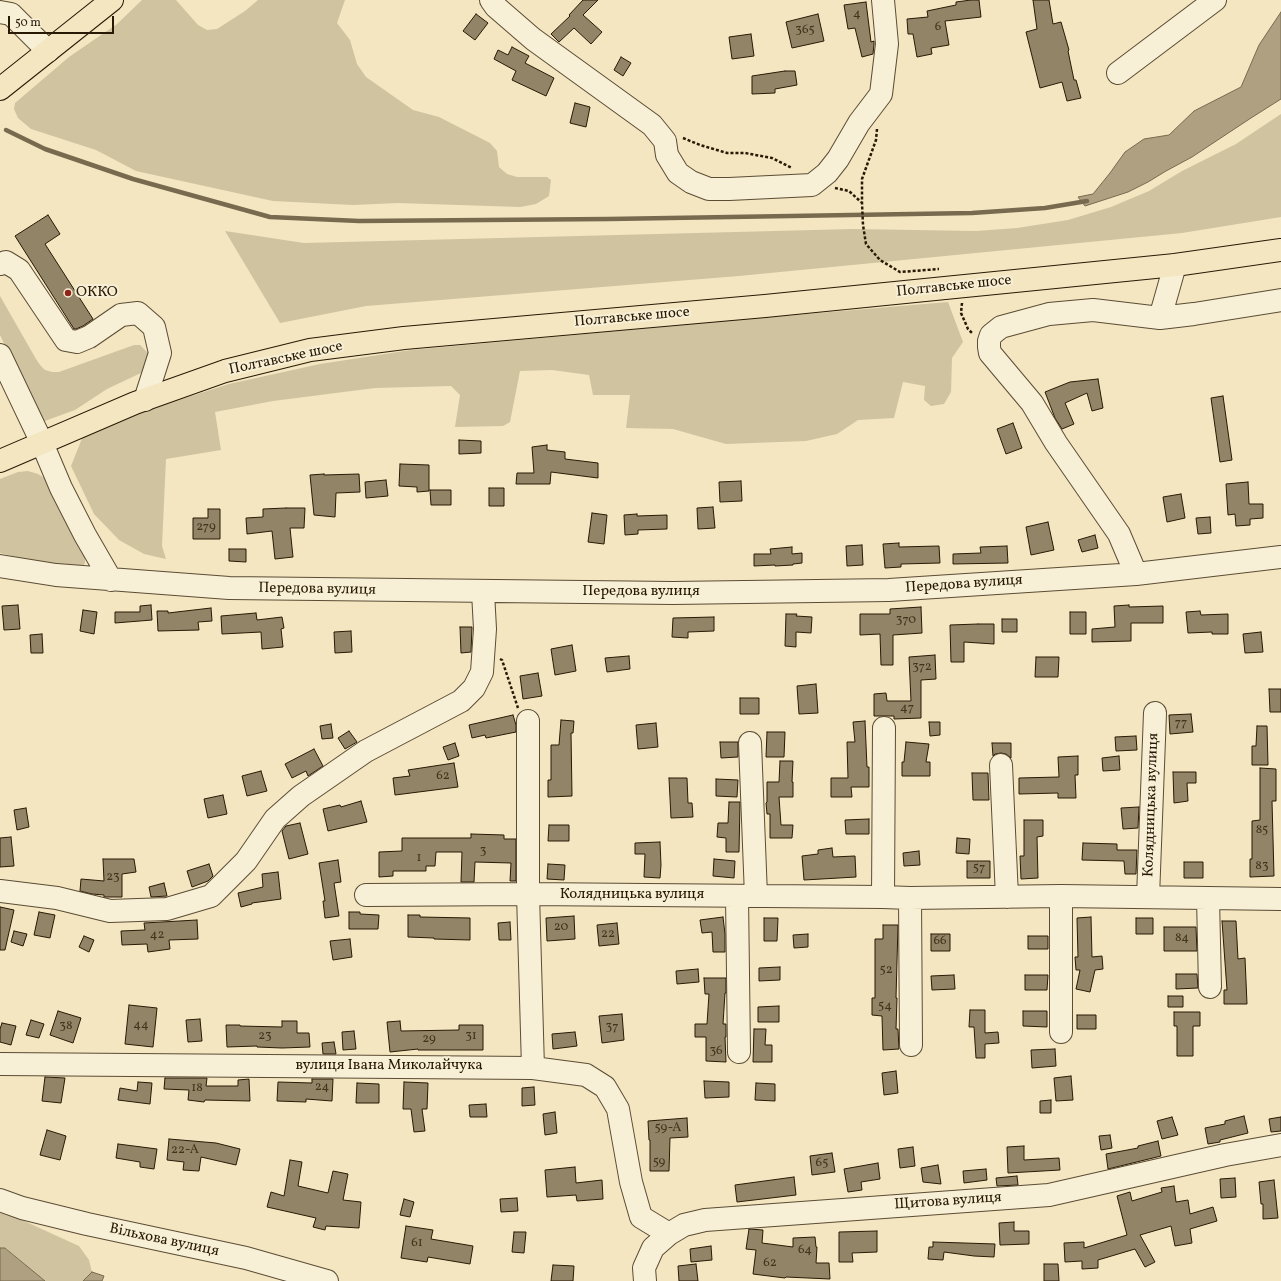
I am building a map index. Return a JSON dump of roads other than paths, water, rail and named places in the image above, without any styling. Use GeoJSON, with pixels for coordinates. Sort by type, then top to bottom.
{"type":"FeatureCollection","features":[{"type":"Feature","properties":{"kind":"main road"},"geometry":{"type":"LineString","coordinates":[[0,89],[112,0]]}},
{"type":"Feature","properties":{"kind":"main road","name":"Полтавське шосе"},"geometry":{"type":"LineString","coordinates":[[0,461],[145,400],[225,371],[310,350],[388,340],[772,305],[1175,265],[1281,250]]}},
{"type":"Feature","properties":{"kind":"street"},"geometry":{"type":"LineString","coordinates":[[491,0],[496,7],[533,39],[652,125],[664,141],[667,155],[678,173],[691,182],[709,188],[729,189],[812,185],[827,173],[859,123],[881,94],[886,44],[883,0]]}},
{"type":"Feature","properties":{"kind":"street"},"geometry":{"type":"LineString","coordinates":[[1118,74],[1215,0]]}},
{"type":"Feature","properties":{"kind":"street"},"geometry":{"type":"LineString","coordinates":[[9,9],[48,51]]}},
{"type":"Feature","properties":{"kind":"street"},"geometry":{"type":"LineString","coordinates":[[0,264],[6,262],[20,270],[66,340],[77,342],[89,337],[121,315],[138,313],[154,327],[160,353],[145,400]]}},
{"type":"Feature","properties":{"kind":"street"},"geometry":{"type":"LineString","coordinates":[[1160,318],[1175,265]]}},
{"type":"Feature","properties":{"kind":"street"},"geometry":{"type":"LineString","coordinates":[[1136,574],[1119,534],[1056,443],[1032,403],[990,353],[989,341],[992,335],[1001,327],[1049,314],[1093,310],[1160,318],[1281,300]]}},
{"type":"Feature","properties":{"kind":"street"},"geometry":{"type":"LineString","coordinates":[[0,355],[42,443],[61,488],[85,536],[111,580]]}},
{"type":"Feature","properties":{"kind":"street","name":"Передова вулиця"},"geometry":{"type":"LineString","coordinates":[[0,566],[56,575],[229,588],[673,593],[889,590],[1136,574],[1281,557]]}},
{"type":"Feature","properties":{"kind":"street"},"geometry":{"type":"LineString","coordinates":[[0,891],[57,898],[110,911],[167,909],[211,896],[246,861],[275,819],[301,796],[366,751],[461,701],[474,688],[482,672],[485,629],[483,592]]}},
{"type":"Feature","properties":{"kind":"street","name":"Колядницька вулиця"},"geometry":{"type":"LineString","coordinates":[[1148,897],[1155,713]]}},
{"type":"Feature","properties":{"kind":"street"},"geometry":{"type":"LineString","coordinates":[[528,721],[528,894],[533,1068]]}},
{"type":"Feature","properties":{"kind":"street"},"geometry":{"type":"LineString","coordinates":[[883,897],[884,728]]}},
{"type":"Feature","properties":{"kind":"street"},"geometry":{"type":"LineString","coordinates":[[739,1052],[746,896],[750,743]]}},
{"type":"Feature","properties":{"kind":"street"},"geometry":{"type":"LineString","coordinates":[[1001,765],[1007,897]]}},
{"type":"Feature","properties":{"kind":"street","name":"Колядницька вулиця"},"geometry":{"type":"LineString","coordinates":[[366,895],[528,894],[910,898],[1062,896],[1281,899]]}},
{"type":"Feature","properties":{"kind":"street"},"geometry":{"type":"LineString","coordinates":[[1061,1032],[1062,896]]}},
{"type":"Feature","properties":{"kind":"street"},"geometry":{"type":"LineString","coordinates":[[910,898],[911,1045]]}},
{"type":"Feature","properties":{"kind":"street"},"geometry":{"type":"LineString","coordinates":[[1208,898],[1210,987]]}},
{"type":"Feature","properties":{"kind":"street","name":"вулиця Івана Миколайчука"},"geometry":{"type":"LineString","coordinates":[[0,1064],[533,1068],[586,1076],[604,1087],[618,1109],[630,1182],[641,1217],[669,1234]]}},
{"type":"Feature","properties":{"kind":"street","name":"Щитова вулиця"},"geometry":{"type":"LineString","coordinates":[[639,1277],[653,1248],[669,1234],[684,1225],[705,1220],[1049,1195],[1225,1155],[1281,1145]]}},
{"type":"Feature","properties":{"kind":"street","name":"Вільхова вулиця"},"geometry":{"type":"LineString","coordinates":[[0,1200],[22,1208],[87,1224],[246,1258],[327,1281]]}},
{"type":"Feature","properties":{"kind":"waterway"},"geometry":{"type":"LineString","coordinates":[[6,130],[45,149],[133,179],[270,217],[359,221],[609,219],[972,213],[1045,208],[1087,201]]}},
{"type":"Feature","properties":{"kind":"place","name":"ОККО"},"geometry":{"type":"Point","coordinates":[68,293]}}]}
